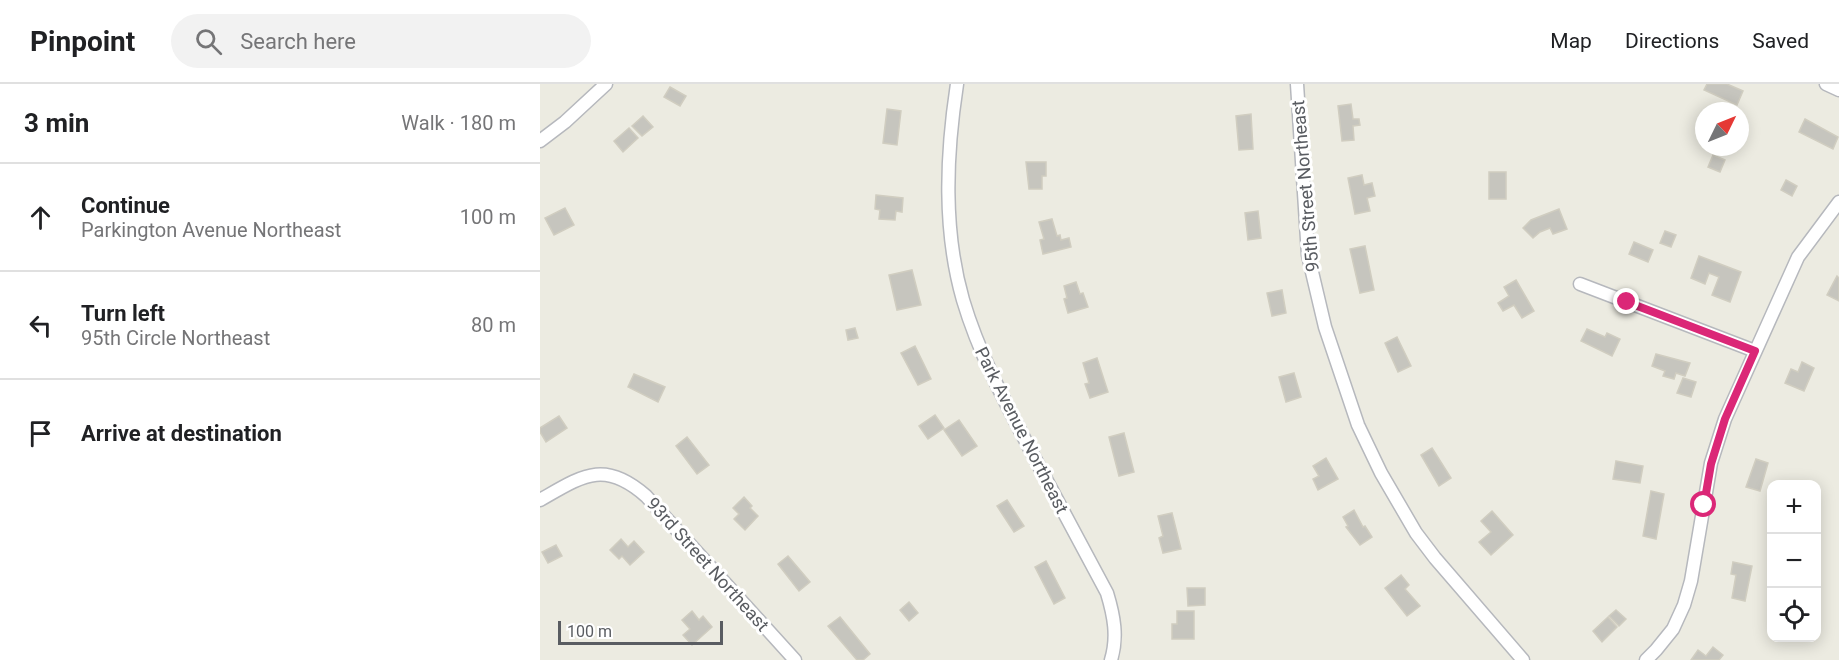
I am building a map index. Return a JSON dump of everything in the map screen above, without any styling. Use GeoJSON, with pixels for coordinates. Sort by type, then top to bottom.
{"type":"FeatureCollection","features":[{"type":"Feature","properties":{"kind":"street"},"geometry":{"type":"LineString","coordinates":[[540,141],[565,122],[606,84]]}},
{"type":"Feature","properties":{"kind":"street","name":"Park Avenue Northeast"},"geometry":{"type":"LineString","coordinates":[[957,84],[950,148],[948,201],[952,245],[963,300],[974,334],[1006,405],[1107,593],[1116,634],[1112,660]]}},
{"type":"Feature","properties":{"kind":"street","name":"95th Street Northeast"},"geometry":{"type":"LineString","coordinates":[[1297,84],[1308,255],[1325,327],[1358,425],[1381,473],[1416,533],[1523,660]]}},
{"type":"Feature","properties":{"kind":"street"},"geometry":{"type":"LineString","coordinates":[[1826,84],[1839,90]]}},
{"type":"Feature","properties":{"kind":"street"},"geometry":{"type":"LineString","coordinates":[[1646,660],[1673,629],[1684,605],[1691,581],[1711,464],[1725,419],[1798,257],[1839,202]]}},
{"type":"Feature","properties":{"kind":"street"},"geometry":{"type":"LineString","coordinates":[[1580,284],[1755,351]]}},
{"type":"Feature","properties":{"kind":"street","name":"93rd Street Northeast"},"geometry":{"type":"LineString","coordinates":[[540,500],[586,476],[597,474],[627,482],[646,496],[795,660]]}},
{"type":"Feature","properties":{"kind":"building"},"geometry":{"type":"Polygon","coordinates":[[[1707,84],[1727,84],[1743,91],[1738,102],[1730,102],[1704,90],[1707,84]]]}},
{"type":"Feature","properties":{"kind":"building"},"geometry":{"type":"Polygon","coordinates":[[[670,87],[686,96],[680,106],[664,97],[670,87]]]}},
{"type":"Feature","properties":{"kind":"building"},"geometry":{"type":"Polygon","coordinates":[[[1351,104],[1353,119],[1359,119],[1360,125],[1353,126],[1354,140],[1342,141],[1338,106],[1351,104]]]}},
{"type":"Feature","properties":{"kind":"building"},"geometry":{"type":"Polygon","coordinates":[[[887,109],[901,111],[897,145],[883,143],[887,109]]]}},
{"type":"Feature","properties":{"kind":"building"},"geometry":{"type":"Polygon","coordinates":[[[1251,114],[1253,149],[1239,150],[1236,116],[1251,114]]]}},
{"type":"Feature","properties":{"kind":"building"},"geometry":{"type":"Polygon","coordinates":[[[643,116],[653,127],[642,136],[632,126],[643,116]]]}},
{"type":"Feature","properties":{"kind":"building"},"geometry":{"type":"Polygon","coordinates":[[[1805,119],[1838,137],[1833,149],[1799,132],[1805,119]]]}},
{"type":"Feature","properties":{"kind":"building"},"geometry":{"type":"Polygon","coordinates":[[[629,128],[638,138],[623,152],[614,141],[629,128]]]}},
{"type":"Feature","properties":{"kind":"building"},"geometry":{"type":"Polygon","coordinates":[[[1713,156],[1725,160],[1720,172],[1708,167],[1713,156]]]}},
{"type":"Feature","properties":{"kind":"building"},"geometry":{"type":"Polygon","coordinates":[[[1026,162],[1046,162],[1046,176],[1042,176],[1042,189],[1029,189],[1026,162]]]}},
{"type":"Feature","properties":{"kind":"building"},"geometry":{"type":"Polygon","coordinates":[[[1489,172],[1506,172],[1506,199],[1489,199],[1489,172]]]}},
{"type":"Feature","properties":{"kind":"building"},"geometry":{"type":"Polygon","coordinates":[[[1362,175],[1364,185],[1372,183],[1375,196],[1367,198],[1370,211],[1355,214],[1348,178],[1362,175]]]}},
{"type":"Feature","properties":{"kind":"building"},"geometry":{"type":"Polygon","coordinates":[[[1786,180],[1797,186],[1792,196],[1781,190],[1786,180]]]}},
{"type":"Feature","properties":{"kind":"building"},"geometry":{"type":"Polygon","coordinates":[[[876,195],[903,198],[902,212],[896,211],[895,220],[879,219],[880,210],[875,209],[876,195]]]}},
{"type":"Feature","properties":{"kind":"building"},"geometry":{"type":"Polygon","coordinates":[[[565,208],[574,225],[554,235],[545,218],[565,208]]]}},
{"type":"Feature","properties":{"kind":"building"},"geometry":{"type":"Polygon","coordinates":[[[1559,209],[1567,229],[1553,234],[1550,228],[1533,238],[1523,228],[1531,220],[1559,209]]]}},
{"type":"Feature","properties":{"kind":"building"},"geometry":{"type":"Polygon","coordinates":[[[1258,211],[1261,238],[1248,240],[1245,213],[1258,211]]]}},
{"type":"Feature","properties":{"kind":"building"},"geometry":{"type":"Polygon","coordinates":[[[1052,219],[1057,236],[1060,235],[1061,240],[1069,238],[1071,247],[1043,254],[1040,240],[1044,239],[1039,222],[1052,219]]]}},
{"type":"Feature","properties":{"kind":"building"},"geometry":{"type":"Polygon","coordinates":[[[1665,231],[1676,235],[1671,247],[1660,243],[1665,231]]]}},
{"type":"Feature","properties":{"kind":"building"},"geometry":{"type":"Polygon","coordinates":[[[1634,242],[1653,250],[1648,262],[1629,254],[1634,242]]]}},
{"type":"Feature","properties":{"kind":"building"},"geometry":{"type":"Polygon","coordinates":[[[1365,246],[1374,290],[1360,293],[1350,249],[1365,246]]]}},
{"type":"Feature","properties":{"kind":"building"},"geometry":{"type":"Polygon","coordinates":[[[1699,256],[1741,272],[1730,302],[1712,295],[1719,277],[1709,273],[1705,284],[1691,278],[1699,256]]]}},
{"type":"Feature","properties":{"kind":"building"},"geometry":{"type":"Polygon","coordinates":[[[912,270],[921,305],[897,310],[889,275],[912,270]]]}},
{"type":"Feature","properties":{"kind":"building"},"geometry":{"type":"Polygon","coordinates":[[[1837,276],[1839,278],[1839,301],[1827,295],[1837,276]]]}},
{"type":"Feature","properties":{"kind":"building"},"geometry":{"type":"Polygon","coordinates":[[[1516,280],[1534,311],[1522,318],[1514,305],[1503,311],[1498,303],[1509,296],[1504,287],[1516,280]]]}},
{"type":"Feature","properties":{"kind":"building"},"geometry":{"type":"Polygon","coordinates":[[[1076,282],[1088,307],[1068,313],[1064,299],[1067,298],[1064,286],[1076,282]]]}},
{"type":"Feature","properties":{"kind":"building"},"geometry":{"type":"Polygon","coordinates":[[[1282,290],[1286,313],[1272,316],[1267,293],[1282,290]]]}},
{"type":"Feature","properties":{"kind":"building"},"geometry":{"type":"Polygon","coordinates":[[[855,328],[858,338],[848,340],[846,330],[855,328]]]}},
{"type":"Feature","properties":{"kind":"building"},"geometry":{"type":"Polygon","coordinates":[[[1587,329],[1605,337],[1607,333],[1620,339],[1612,356],[1581,341],[1587,329]]]}},
{"type":"Feature","properties":{"kind":"building"},"geometry":{"type":"Polygon","coordinates":[[[1397,337],[1411,366],[1398,372],[1385,343],[1397,337]]]}},
{"type":"Feature","properties":{"kind":"building"},"geometry":{"type":"Polygon","coordinates":[[[915,346],[931,379],[918,385],[901,353],[915,346]]]}},
{"type":"Feature","properties":{"kind":"building"},"geometry":{"type":"Polygon","coordinates":[[[1656,354],[1690,363],[1685,376],[1676,373],[1674,379],[1663,376],[1665,371],[1652,366],[1656,354]]]}},
{"type":"Feature","properties":{"kind":"building"},"geometry":{"type":"Polygon","coordinates":[[[1097,358],[1108,392],[1090,398],[1085,384],[1089,383],[1083,363],[1097,358]]]}},
{"type":"Feature","properties":{"kind":"building"},"geometry":{"type":"Polygon","coordinates":[[[1802,362],[1814,368],[1804,391],[1785,383],[1791,369],[1798,372],[1802,362]]]}},
{"type":"Feature","properties":{"kind":"building"},"geometry":{"type":"Polygon","coordinates":[[[1294,373],[1301,397],[1286,402],[1279,377],[1294,373]]]}},
{"type":"Feature","properties":{"kind":"building"},"geometry":{"type":"Polygon","coordinates":[[[634,374],[665,387],[658,402],[628,387],[634,374]]]}},
{"type":"Feature","properties":{"kind":"building"},"geometry":{"type":"Polygon","coordinates":[[[1683,378],[1696,382],[1691,397],[1677,393],[1683,378]]]}},
{"type":"Feature","properties":{"kind":"building"},"geometry":{"type":"Polygon","coordinates":[[[935,415],[944,428],[928,439],[919,426],[935,415]]]}},
{"type":"Feature","properties":{"kind":"building"},"geometry":{"type":"Polygon","coordinates":[[[559,416],[567,428],[546,442],[540,428],[559,416]]]}},
{"type":"Feature","properties":{"kind":"building"},"geometry":{"type":"Polygon","coordinates":[[[959,420],[977,446],[962,456],[944,430],[959,420]]]}},
{"type":"Feature","properties":{"kind":"building"},"geometry":{"type":"Polygon","coordinates":[[[1124,433],[1134,472],[1119,476],[1109,437],[1124,433]]]}},
{"type":"Feature","properties":{"kind":"building"},"geometry":{"type":"Polygon","coordinates":[[[687,437],[709,465],[697,474],[676,446],[687,437]]]}},
{"type":"Feature","properties":{"kind":"building"},"geometry":{"type":"Polygon","coordinates":[[[1432,448],[1451,478],[1439,486],[1421,455],[1432,448]]]}},
{"type":"Feature","properties":{"kind":"building"},"geometry":{"type":"Polygon","coordinates":[[[1326,458],[1338,479],[1318,490],[1313,479],[1319,476],[1313,466],[1326,458]]]}},
{"type":"Feature","properties":{"kind":"building"},"geometry":{"type":"Polygon","coordinates":[[[1756,459],[1768,463],[1760,491],[1746,487],[1756,459]]]}},
{"type":"Feature","properties":{"kind":"building"},"geometry":{"type":"Polygon","coordinates":[[[1616,461],[1643,466],[1640,483],[1613,479],[1616,461]]]}},
{"type":"Feature","properties":{"kind":"building"},"geometry":{"type":"Polygon","coordinates":[[[1651,491],[1664,494],[1656,539],[1643,536],[1651,491]]]}},
{"type":"Feature","properties":{"kind":"building"},"geometry":{"type":"Polygon","coordinates":[[[744,497],[758,516],[745,530],[734,519],[739,514],[733,508],[744,497]]]}},
{"type":"Feature","properties":{"kind":"building"},"geometry":{"type":"Polygon","coordinates":[[[1007,500],[1024,526],[1014,532],[997,506],[1007,500]]]}},
{"type":"Feature","properties":{"kind":"building"},"geometry":{"type":"Polygon","coordinates":[[[1354,510],[1363,527],[1365,526],[1372,537],[1360,545],[1346,527],[1348,526],[1343,517],[1354,510]]]}},
{"type":"Feature","properties":{"kind":"building"},"geometry":{"type":"Polygon","coordinates":[[[1492,511],[1513,535],[1491,555],[1479,542],[1491,532],[1481,521],[1492,511]]]}},
{"type":"Feature","properties":{"kind":"building"},"geometry":{"type":"Polygon","coordinates":[[[1172,513],[1181,549],[1163,553],[1159,538],[1163,536],[1158,516],[1172,513]]]}},
{"type":"Feature","properties":{"kind":"building"},"geometry":{"type":"Polygon","coordinates":[[[621,539],[628,547],[634,541],[644,552],[630,565],[622,556],[619,559],[610,550],[621,539]]]}},
{"type":"Feature","properties":{"kind":"building"},"geometry":{"type":"Polygon","coordinates":[[[556,545],[562,556],[548,563],[542,552],[556,545]]]}},
{"type":"Feature","properties":{"kind":"building"},"geometry":{"type":"Polygon","coordinates":[[[788,556],[810,582],[799,591],[778,564],[788,556]]]}},
{"type":"Feature","properties":{"kind":"building"},"geometry":{"type":"Polygon","coordinates":[[[1046,561],[1065,598],[1054,604],[1035,567],[1046,561]]]}},
{"type":"Feature","properties":{"kind":"building"},"geometry":{"type":"Polygon","coordinates":[[[1733,562],[1752,566],[1745,601],[1732,598],[1736,575],[1731,574],[1733,562]]]}},
{"type":"Feature","properties":{"kind":"building"},"geometry":{"type":"Polygon","coordinates":[[[1401,575],[1409,585],[1405,589],[1420,606],[1407,616],[1385,588],[1401,575]]]}},
{"type":"Feature","properties":{"kind":"building"},"geometry":{"type":"Polygon","coordinates":[[[1187,588],[1205,588],[1205,605],[1188,606],[1187,588]]]}},
{"type":"Feature","properties":{"kind":"building"},"geometry":{"type":"Polygon","coordinates":[[[909,602],[918,613],[909,621],[900,610],[909,602]]]}},
{"type":"Feature","properties":{"kind":"building"},"geometry":{"type":"Polygon","coordinates":[[[1616,610],[1626,619],[1619,626],[1609,616],[1616,610]]]}},
{"type":"Feature","properties":{"kind":"building"},"geometry":{"type":"Polygon","coordinates":[[[692,611],[699,620],[703,616],[712,627],[692,645],[683,635],[690,629],[682,620],[692,611]]]}},
{"type":"Feature","properties":{"kind":"building"},"geometry":{"type":"Polygon","coordinates":[[[1177,611],[1194,611],[1194,639],[1172,639],[1172,624],[1177,624],[1177,611]]]}},
{"type":"Feature","properties":{"kind":"building"},"geometry":{"type":"Polygon","coordinates":[[[840,617],[870,654],[863,660],[857,660],[828,626],[840,617]]]}},
{"type":"Feature","properties":{"kind":"building"},"geometry":{"type":"Polygon","coordinates":[[[1608,617],[1617,627],[1602,642],[1593,631],[1608,617]]]}},
{"type":"Feature","properties":{"kind":"building"},"geometry":{"type":"Polygon","coordinates":[[[1713,647],[1723,655],[1719,660],[1691,660],[1698,650],[1706,656],[1713,647]]]}},
{"type":"Feature","properties":{"kind":"route"},"geometry":{"type":"LineString","coordinates":[[1627,302],[1755,351],[1725,419],[1711,464],[1704,505]]}}]}
